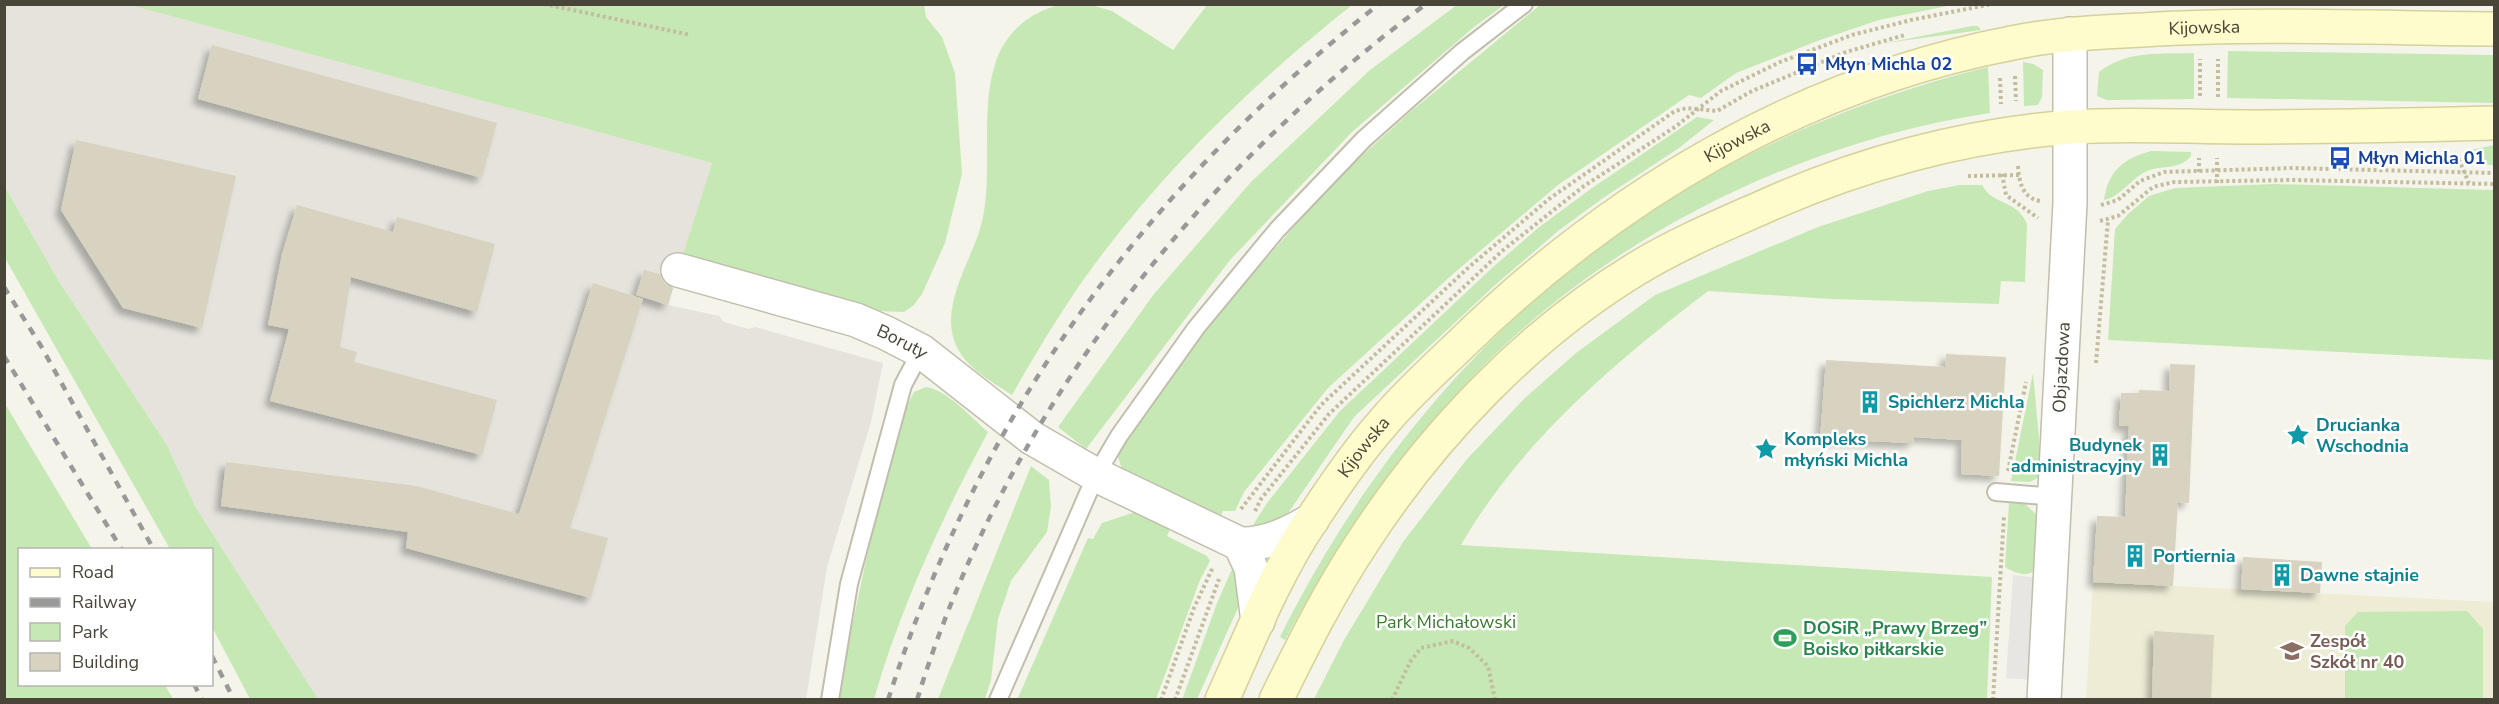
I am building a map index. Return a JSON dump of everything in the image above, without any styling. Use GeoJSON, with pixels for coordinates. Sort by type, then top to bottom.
{"type":"FeatureCollection","features":[{"type":"Feature","properties":{"kind":"street","name":"Kijowska"},"geometry":{"type":"LineString","coordinates":[[1222,699],[1258,621],[1312,520],[1381,425],[1475,330],[1565,251],[1660,183],[1753,132],[1848,90],[1946,58],[2014,42],[2070,34],[2209,39],[2494,29]]}},
{"type":"Feature","properties":{"kind":"street","name":"Objazdowa"},"geometry":{"type":"LineString","coordinates":[[2044,699],[2069,241],[2070,34]]}},
{"type":"Feature","properties":{"kind":"street"},"geometry":{"type":"LineString","coordinates":[[1276,699],[1322,609],[1365,538],[1420,464],[1506,370],[1539,340],[1605,290],[1662,255],[1776,201],[1841,176],[1955,145],[2071,127],[2367,127],[2494,123]]}},
{"type":"Feature","properties":{"kind":"street","name":"Boruty"},"geometry":{"type":"LineString","coordinates":[[678,270],[856,320],[921,351],[1032,438],[1096,474],[1239,529]]}},
{"type":"Feature","properties":{"kind":"street"},"geometry":{"type":"LineString","coordinates":[[1239,529],[1253,544],[1276,538],[1312,520]]}},
{"type":"Feature","properties":{"kind":"street"},"geometry":{"type":"LineString","coordinates":[[1239,529],[1251,568],[1258,621]]}},
{"type":"Feature","properties":{"kind":"lane"},"geometry":{"type":"LineString","coordinates":[[998,699],[1096,474],[1119,436],[1189,336],[1277,230],[1327,176],[1404,102],[1524,4]]}},
{"type":"Feature","properties":{"kind":"lane"},"geometry":{"type":"LineString","coordinates":[[830,699],[852,573],[903,386],[921,351]]}},
{"type":"Feature","properties":{"kind":"lane"},"geometry":{"type":"LineString","coordinates":[[2000,492],[2055,497]]}},
{"type":"Feature","properties":{"kind":"path"},"geometry":{"type":"LineString","coordinates":[[544,4],[692,35]]}},
{"type":"Feature","properties":{"kind":"path"},"geometry":{"type":"LineString","coordinates":[[2209,39],[2218,99]]}},
{"type":"Feature","properties":{"kind":"path"},"geometry":{"type":"LineString","coordinates":[[2199,172],[2199,126],[2209,39]]}},
{"type":"Feature","properties":{"kind":"path"},"geometry":{"type":"LineString","coordinates":[[2000,71],[2001,110]]}},
{"type":"Feature","properties":{"kind":"path"},"geometry":{"type":"LineString","coordinates":[[1239,529],[1253,490],[1322,405],[1494,243],[1577,178],[1670,113],[1687,108],[1711,111]]}},
{"type":"Feature","properties":{"kind":"path"},"geometry":{"type":"LineString","coordinates":[[2459,160],[2469,183]]}},
{"type":"Feature","properties":{"kind":"path"},"geometry":{"type":"LineString","coordinates":[[2217,163],[2217,183]]}},
{"type":"Feature","properties":{"kind":"path"},"geometry":{"type":"LineString","coordinates":[[2002,164],[2006,195],[2034,217],[2043,218]]}},
{"type":"Feature","properties":{"kind":"path"},"geometry":{"type":"LineString","coordinates":[[1958,177],[2019,175]]}},
{"type":"Feature","properties":{"kind":"path"},"geometry":{"type":"LineString","coordinates":[[2098,221],[2118,216],[2140,196],[2160,185],[2293,180],[2494,184]]}},
{"type":"Feature","properties":{"kind":"path"},"geometry":{"type":"LineString","coordinates":[[2034,217],[2034,228]]}},
{"type":"Feature","properties":{"kind":"path"},"geometry":{"type":"LineString","coordinates":[[1993,699],[2000,492],[2027,374]]}},
{"type":"Feature","properties":{"kind":"path"},"geometry":{"type":"LineString","coordinates":[[1161,699],[1194,608],[1214,565]]}},
{"type":"Feature","properties":{"kind":"path"},"geometry":{"type":"LineString","coordinates":[[1392,699],[1410,662],[1421,648],[1453,641],[1469,648],[1488,666],[1495,699]]}},
{"type":"Feature","properties":{"kind":"shaded area"},"geometry":{"type":"Polygon","coordinates":[[[4,5],[130,5],[712,163],[668,305],[719,316],[724,322],[749,329],[755,327],[883,363],[871,422],[827,567],[806,699],[318,699],[195,506],[167,445],[58,280],[5,187],[4,5]]]}},
{"type":"Feature","properties":{"kind":"shaded area"},"geometry":{"type":"Polygon","coordinates":[[[2013,575],[2038,578],[2031,680],[2006,678],[2013,575]]]}},
{"type":"Feature","properties":{"kind":"shaded area","name":"Zespół Szkół nr 40"},"geometry":{"type":"Polygon","coordinates":[[[2093,582],[2494,602],[2494,699],[2086,700],[2093,582]]]}},
{"type":"Feature","properties":{"kind":"green space"},"geometry":{"type":"Polygon","coordinates":[[[1458,4],[1504,5],[1474,27],[1352,132],[1230,260],[1086,449],[1058,427],[1154,294],[1251,182],[1370,70],[1458,4]]]}},
{"type":"Feature","properties":{"kind":"green space"},"geometry":{"type":"Polygon","coordinates":[[[130,5],[924,5],[926,17],[942,37],[955,73],[962,174],[945,243],[922,294],[914,305],[904,312],[876,311],[682,258],[712,163],[130,5]]]}},
{"type":"Feature","properties":{"kind":"green space"},"geometry":{"type":"Polygon","coordinates":[[[1060,5],[1091,5],[1112,11],[1173,50],[1207,5],[1352,5],[1241,101],[1171,171],[1139,208],[1079,286],[1012,395],[978,372],[958,350],[951,325],[952,309],[955,294],[983,217],[987,177],[987,117],[997,58],[1008,39],[1022,23],[1040,12],[1060,5]]]}},
{"type":"Feature","properties":{"kind":"green space"},"geometry":{"type":"Polygon","coordinates":[[[1540,5],[1952,5],[1879,20],[1736,73],[1701,98],[1689,95],[1558,185],[1454,273],[1328,388],[1244,492],[1235,511],[1223,511],[1219,519],[1122,469],[1118,457],[1124,444],[1213,320],[1335,180],[1409,113],[1540,5]]]}},
{"type":"Feature","properties":{"kind":"green space"},"geometry":{"type":"Polygon","coordinates":[[[1978,26],[1981,30],[1886,43],[1978,26]]]}},
{"type":"Feature","properties":{"kind":"green space"},"geometry":{"type":"Polygon","coordinates":[[[2228,51],[2494,55],[2494,103],[2227,98],[2228,51]]]}},
{"type":"Feature","properties":{"kind":"green space"},"geometry":{"type":"Polygon","coordinates":[[[2194,53],[2194,99],[2107,100],[2097,96],[2099,72],[2121,60],[2145,55],[2194,53]]]}},
{"type":"Feature","properties":{"kind":"green space"},"geometry":{"type":"Polygon","coordinates":[[[2023,62],[2033,64],[2043,70],[2042,97],[2038,105],[2024,106],[2023,62]]]}},
{"type":"Feature","properties":{"kind":"green space"},"geometry":{"type":"Polygon","coordinates":[[[1988,67],[1990,113],[1919,127],[1848,147],[1778,172],[1711,203],[1646,239],[1585,280],[1527,325],[1474,375],[1420,436],[1370,501],[1326,569],[1285,640],[1280,637],[1339,531],[1407,435],[1484,348],[1569,271],[1662,204],[1763,148],[1872,102],[1988,67]]]}},
{"type":"Feature","properties":{"kind":"green space"},"geometry":{"type":"Polygon","coordinates":[[[1697,117],[1714,120],[1679,148],[1558,231],[1494,286],[1354,417],[1284,519],[1250,530],[1267,503],[1340,411],[1493,267],[1538,228],[1592,188],[1697,117]]]}},
{"type":"Feature","properties":{"kind":"green space"},"geometry":{"type":"Polygon","coordinates":[[[2494,145],[2494,165],[2473,164],[2470,150],[2494,145]]]}},
{"type":"Feature","properties":{"kind":"green space"},"geometry":{"type":"Polygon","coordinates":[[[2151,151],[2191,152],[2191,156],[2182,163],[2147,171],[2116,195],[2104,200],[2109,181],[2119,167],[2151,151]]]}},
{"type":"Feature","properties":{"kind":"green space"},"geometry":{"type":"Polygon","coordinates":[[[2274,184],[2494,190],[2494,360],[2108,340],[2115,229],[2128,214],[2149,196],[2175,188],[2274,184]]]}},
{"type":"Feature","properties":{"kind":"green space","name":"Park Michałowski"},"geometry":{"type":"Polygon","coordinates":[[[1960,185],[1982,185],[1992,196],[2017,210],[2027,224],[2025,282],[2001,281],[1999,304],[1831,299],[1708,291],[1638,346],[1572,406],[1512,472],[1485,507],[1461,545],[1992,577],[1987,699],[1314,699],[1344,640],[1403,542],[1467,459],[1525,398],[1576,353],[1655,295],[1818,227],[1928,191],[1960,185]]]}},
{"type":"Feature","properties":{"kind":"green space"},"geometry":{"type":"Polygon","coordinates":[[[5,187],[58,280],[167,445],[195,506],[318,699],[250,699],[213,629],[213,548],[169,548],[5,258],[5,187]]]}},
{"type":"Feature","properties":{"kind":"green space"},"geometry":{"type":"Polygon","coordinates":[[[2033,373],[2039,438],[2039,477],[2030,482],[2011,481],[2033,373]]]}},
{"type":"Feature","properties":{"kind":"green space"},"geometry":{"type":"Polygon","coordinates":[[[926,387],[950,398],[988,432],[924,563],[897,630],[874,699],[836,700],[878,505],[901,418],[914,392],[926,387]]]}},
{"type":"Feature","properties":{"kind":"green space"},"geometry":{"type":"Polygon","coordinates":[[[4,402],[91,548],[18,548],[18,686],[166,686],[173,699],[5,699],[4,402]]]}},
{"type":"Feature","properties":{"kind":"green space"},"geometry":{"type":"Polygon","coordinates":[[[1031,466],[1049,480],[1051,507],[1047,532],[1011,581],[998,619],[991,680],[985,699],[938,699],[1031,466]]]}},
{"type":"Feature","properties":{"kind":"green space"},"geometry":{"type":"Polygon","coordinates":[[[2009,503],[2025,504],[2038,516],[2038,568],[2030,573],[2013,572],[2005,567],[2009,503]]]}},
{"type":"Feature","properties":{"kind":"green space"},"geometry":{"type":"Polygon","coordinates":[[[1135,512],[1171,527],[1167,536],[1207,556],[1210,561],[1200,580],[1156,699],[1017,700],[1088,538],[1093,539],[1102,523],[1135,512]]]}},
{"type":"Feature","properties":{"kind":"green space"},"geometry":{"type":"Polygon","coordinates":[[[1233,567],[1240,583],[1238,608],[1197,699],[1182,700],[1217,603],[1233,567]]]}},
{"type":"Feature","properties":{"kind":"green space"},"geometry":{"type":"Polygon","coordinates":[[[2467,611],[2483,629],[2483,699],[2345,699],[2345,626],[2358,612],[2467,611]]]}},
{"type":"Feature","properties":{"kind":"building"},"geometry":{"type":"Polygon","coordinates":[[[212,45],[497,123],[482,178],[198,99],[212,45]]]}},
{"type":"Feature","properties":{"kind":"building"},"geometry":{"type":"Polygon","coordinates":[[[76,140],[236,176],[202,328],[123,308],[61,210],[76,140]]]}},
{"type":"Feature","properties":{"kind":"building"},"geometry":{"type":"Polygon","coordinates":[[[297,205],[393,232],[397,217],[495,244],[477,312],[351,277],[340,347],[357,352],[354,362],[497,400],[482,455],[270,401],[289,329],[268,325],[282,254],[297,205]]]}},
{"type":"Feature","properties":{"kind":"building"},"geometry":{"type":"Polygon","coordinates":[[[644,270],[660,274],[664,283],[673,288],[668,305],[636,295],[644,270]]]}},
{"type":"Feature","properties":{"kind":"building"},"geometry":{"type":"Polygon","coordinates":[[[593,283],[643,299],[570,528],[608,538],[591,598],[406,548],[408,532],[221,506],[226,462],[416,486],[519,514],[593,283]]]}},
{"type":"Feature","properties":{"kind":"building"},"geometry":{"type":"Polygon","coordinates":[[[1946,354],[2006,357],[1999,476],[1961,474],[1962,440],[1914,437],[1913,443],[1820,439],[1826,360],[1945,367],[1946,354]]]}},
{"type":"Feature","properties":{"kind":"building"},"geometry":{"type":"Polygon","coordinates":[[[2170,364],[2195,365],[2189,503],[2178,502],[2173,586],[2093,582],[2097,516],[2125,517],[2129,426],[2119,426],[2121,393],[2139,393],[2139,390],[2169,391],[2170,364]]]}},
{"type":"Feature","properties":{"kind":"building","name":"Dawne stajnie"},"geometry":{"type":"Polygon","coordinates":[[[2243,557],[2322,562],[2320,593],[2241,589],[2243,557]]]}},
{"type":"Feature","properties":{"kind":"building"},"geometry":{"type":"Polygon","coordinates":[[[2154,631],[2214,635],[2211,699],[2152,699],[2154,631]]]}},
{"type":"Feature","properties":{"kind":"railway"},"geometry":{"type":"LineString","coordinates":[[888,700],[926,595],[971,496],[1022,402],[1080,314],[1144,231],[1215,151],[1294,76],[1379,4]]}},
{"type":"Feature","properties":{"kind":"railway"},"geometry":{"type":"LineString","coordinates":[[917,700],[954,597],[1000,497],[1054,402],[1116,312],[1185,226],[1260,146],[1340,72],[1426,4]]}},
{"type":"Feature","properties":{"kind":"railway"},"geometry":{"type":"LineString","coordinates":[[4,287],[41,346],[153,548]]}},
{"type":"Feature","properties":{"kind":"railway"},"geometry":{"type":"LineString","coordinates":[[4,356],[121,548]]}},
{"type":"Feature","properties":{"kind":"railway"},"geometry":{"type":"LineString","coordinates":[[213,658],[234,700]]}},
{"type":"Feature","properties":{"kind":"railway"},"geometry":{"type":"LineString","coordinates":[[195,686],[202,700]]}},
{"type":"Feature","properties":{"kind":"place","name":"Młyn Michla 02"},"geometry":{"type":"Point","coordinates":[1807,64]}},
{"type":"Feature","properties":{"kind":"place","name":"Młyn Michla 01"},"geometry":{"type":"Point","coordinates":[2340,158]}},
{"type":"Feature","properties":{"kind":"place","name":"Spichlerz Michla"},"geometry":{"type":"Point","coordinates":[1870,402]}},
{"type":"Feature","properties":{"kind":"place","name":"Drucianka Wschodnia"},"geometry":{"type":"Point","coordinates":[2298,435]}},
{"type":"Feature","properties":{"kind":"place","name":"Kompleks młyński Michla"},"geometry":{"type":"Point","coordinates":[1766,449]}},
{"type":"Feature","properties":{"kind":"place","name":"Budynek administracyjny"},"geometry":{"type":"Point","coordinates":[2160,455]}},
{"type":"Feature","properties":{"kind":"place","name":"Portiernia"},"geometry":{"type":"Point","coordinates":[2135,556]}},
{"type":"Feature","properties":{"kind":"place","name":"Dawne stajnie"},"geometry":{"type":"Point","coordinates":[2282,575]}},
{"type":"Feature","properties":{"kind":"place","name":"DOSiR „Prawy Brzeg” Boisko piłkarskie"},"geometry":{"type":"Point","coordinates":[1785,638]}},
{"type":"Feature","properties":{"kind":"place","name":"Zespół Szkół nr 40"},"geometry":{"type":"Point","coordinates":[2292,651]}}]}
